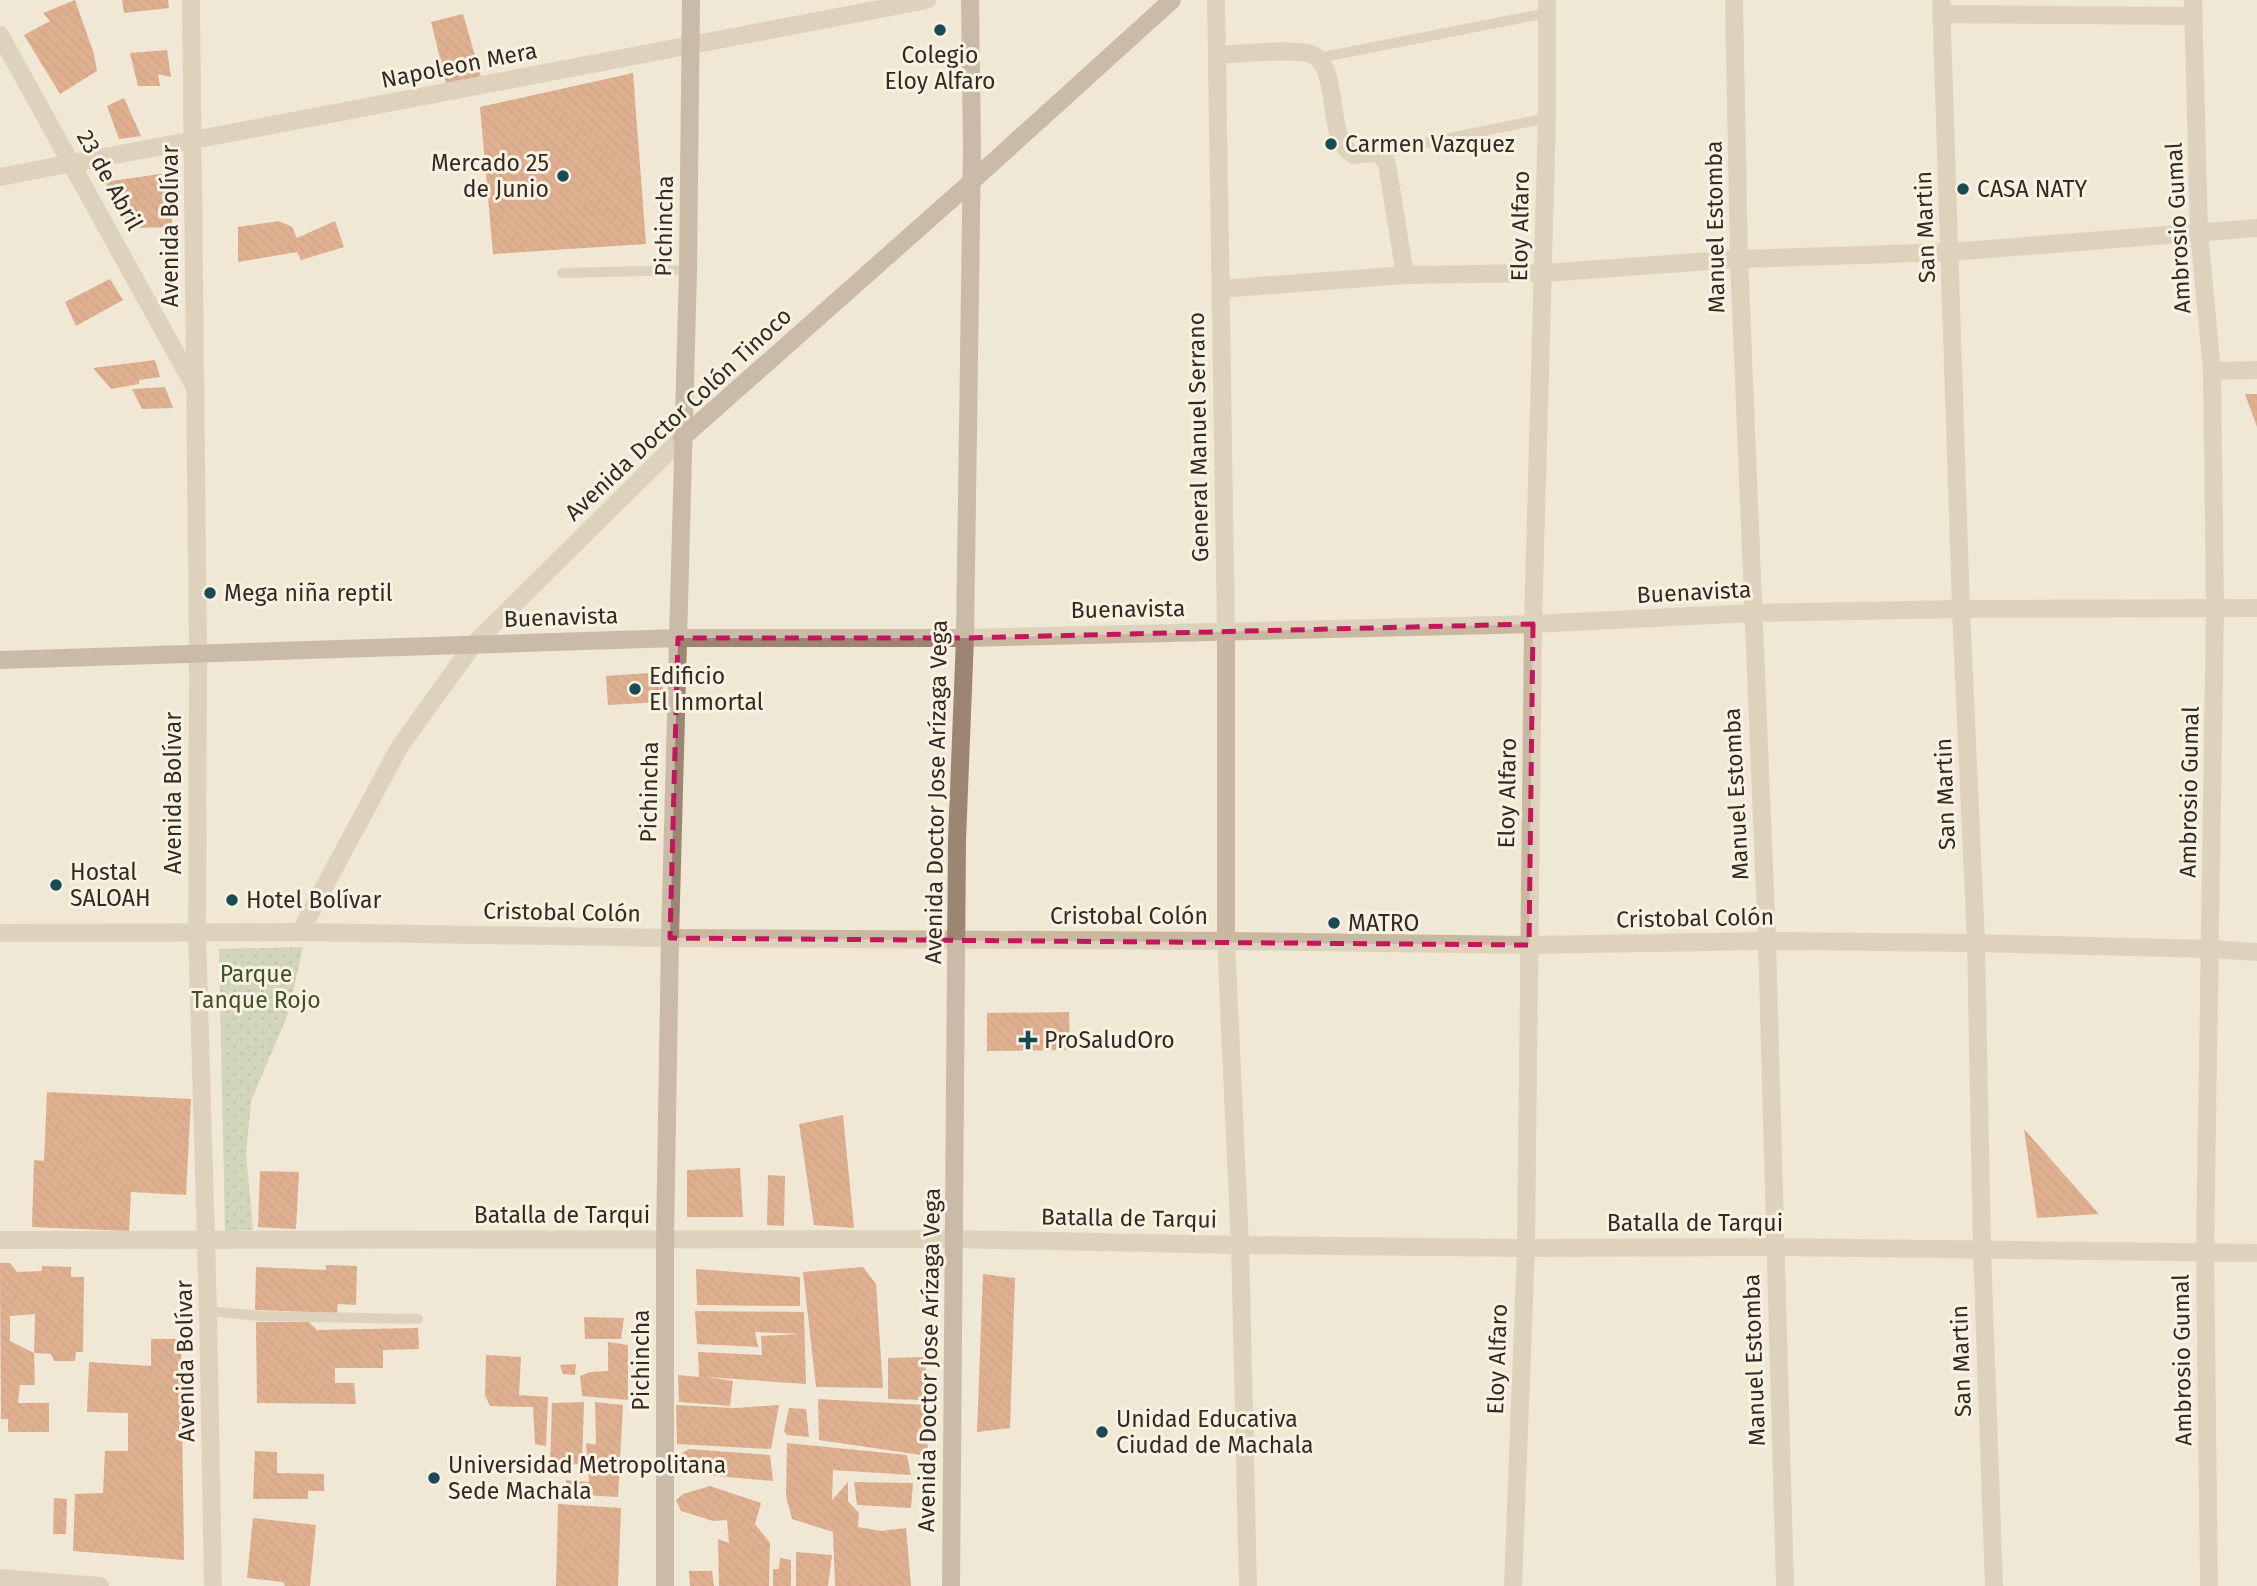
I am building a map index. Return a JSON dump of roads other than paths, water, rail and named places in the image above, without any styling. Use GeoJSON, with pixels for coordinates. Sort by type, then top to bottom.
{"type":"FeatureCollection","features":[{"type":"Feature","properties":{"kind":"main road","name":"Pichincha"},"geometry":{"type":"LineString","coordinates":[[665,1586],[665,1240],[670,939],[688,270],[691,0]]}},
{"type":"Feature","properties":{"kind":"main road","name":"Avenida Doctor Jose Arízaga Vega"},"geometry":{"type":"LineString","coordinates":[[951,1586],[957,840],[965,638],[970,0]]}},
{"type":"Feature","properties":{"kind":"main road","name":"Avenida Doctor Colón Tinoco"},"geometry":{"type":"LineString","coordinates":[[682,438],[1172,0]]}},
{"type":"Feature","properties":{"kind":"main road","name":"Buenavista"},"geometry":{"type":"LineString","coordinates":[[0,660],[678,638],[965,638]]}},
{"type":"Feature","properties":{"kind":"street","name":"Avenida Bolívar"},"geometry":{"type":"LineString","coordinates":[[191,0],[198,653],[197,932],[213,1586]]}},
{"type":"Feature","properties":{"kind":"street","name":"Napoleon Mera"},"geometry":{"type":"LineString","coordinates":[[0,177],[927,0]]}},
{"type":"Feature","properties":{"kind":"street","name":"General Manuel Serrano"},"geometry":{"type":"LineString","coordinates":[[1216,0],[1226,632],[1226,941],[1240,1245],[1248,1586]]}},
{"type":"Feature","properties":{"kind":"street","name":"Manuel Estomba"},"geometry":{"type":"LineString","coordinates":[[1734,0],[1739,259],[1767,941],[1785,1586]]}},
{"type":"Feature","properties":{"kind":"street","name":"Eloy Alfaro"},"geometry":{"type":"LineString","coordinates":[[1513,1586],[1526,1248],[1533,624],[1544,273],[1547,6]]}},
{"type":"Feature","properties":{"kind":"street"},"geometry":{"type":"LineString","coordinates":[[1941,7],[2194,8]]}},
{"type":"Feature","properties":{"kind":"street","name":"San Martin"},"geometry":{"type":"LineString","coordinates":[[1941,7],[1961,609],[1976,943],[1982,1249],[1994,1586]]}},
{"type":"Feature","properties":{"kind":"street","name":"Ambrosio Gumal"},"geometry":{"type":"LineString","coordinates":[[2194,8],[2199,232],[2212,371],[2215,608],[2205,1251],[2209,1586]]}},
{"type":"Feature","properties":{"kind":"street","name":"23 de Abril"},"geometry":{"type":"LineString","coordinates":[[0,35],[195,387]]}},
{"type":"Feature","properties":{"kind":"street"},"geometry":{"type":"LineString","coordinates":[[1217,55],[1303,52],[1318,58],[1325,71],[1343,146],[1355,155],[1371,152],[1380,155],[1387,164],[1405,275]]}},
{"type":"Feature","properties":{"kind":"street"},"geometry":{"type":"LineString","coordinates":[[1220,289],[1405,275],[1544,273],[1739,259],[1951,252],[2257,228]]}},
{"type":"Feature","properties":{"kind":"street"},"geometry":{"type":"LineString","coordinates":[[2212,371],[2257,370]]}},
{"type":"Feature","properties":{"kind":"street","name":"Avenida Doctor Colón Tinoco"},"geometry":{"type":"LineString","coordinates":[[300,932],[400,746],[472,645],[682,438]]}},
{"type":"Feature","properties":{"kind":"street","name":"Buenavista"},"geometry":{"type":"LineString","coordinates":[[965,638],[1533,624],[1753,613],[2257,608]]}},
{"type":"Feature","properties":{"kind":"street","name":"Cristobal Colón"},"geometry":{"type":"LineString","coordinates":[[0,933],[300,932],[670,939],[1529,945],[1767,941],[1976,943],[2257,952]]}},
{"type":"Feature","properties":{"kind":"street","name":"Batalla de Tarqui"},"geometry":{"type":"LineString","coordinates":[[0,1240],[955,1239],[1240,1245],[1776,1247],[2257,1253]]}},
{"type":"Feature","properties":{"kind":"street"},"geometry":{"type":"LineString","coordinates":[[0,1578],[100,1586]]}},
{"type":"Feature","properties":{"kind":"lane"},"geometry":{"type":"LineString","coordinates":[[1318,58],[1547,6]]}},
{"type":"Feature","properties":{"kind":"lane"},"geometry":{"type":"LineString","coordinates":[[1380,155],[1547,118]]}},
{"type":"Feature","properties":{"kind":"lane"},"geometry":{"type":"LineString","coordinates":[[562,273],[688,270]]}},
{"type":"Feature","properties":{"kind":"lane"},"geometry":{"type":"LineString","coordinates":[[208,1311],[260,1316],[418,1320]]}},
{"type":"Feature","properties":{"kind":"place","name":"Colegio Eloy Alfaro"},"geometry":{"type":"Point","coordinates":[940,30]}},
{"type":"Feature","properties":{"kind":"place","name":"Carmen Vazquez"},"geometry":{"type":"Point","coordinates":[1331,144]}},
{"type":"Feature","properties":{"kind":"place","name":"Mercado 25 de Junio"},"geometry":{"type":"Point","coordinates":[563,176]}},
{"type":"Feature","properties":{"kind":"place","name":"CASA NATY"},"geometry":{"type":"Point","coordinates":[1963,189]}},
{"type":"Feature","properties":{"kind":"place","name":"Mega niña reptil"},"geometry":{"type":"Point","coordinates":[210,593]}},
{"type":"Feature","properties":{"kind":"place","name":"Edificio El Inmortal"},"geometry":{"type":"Point","coordinates":[635,689]}},
{"type":"Feature","properties":{"kind":"place","name":"Hostal SALOAH"},"geometry":{"type":"Point","coordinates":[56,885]}},
{"type":"Feature","properties":{"kind":"place","name":"Hotel Bolívar"},"geometry":{"type":"Point","coordinates":[232,900]}},
{"type":"Feature","properties":{"kind":"place","name":"MATRO"},"geometry":{"type":"Point","coordinates":[1334,923]}},
{"type":"Feature","properties":{"kind":"place","name":"ProSaludOro"},"geometry":{"type":"Point","coordinates":[1028,1040]}},
{"type":"Feature","properties":{"kind":"place","name":"Unidad Educativa Ciudad de Machala"},"geometry":{"type":"Point","coordinates":[1102,1432]}},
{"type":"Feature","properties":{"kind":"place","name":"Universidad Metropolitana Sede Machala"},"geometry":{"type":"Point","coordinates":[434,1478]}},
{"type":"Feature","properties":{"kind":"park label","name":"Parque Tanque Rojo"},"geometry":{"type":"Point","coordinates":[256,987]}}]}
